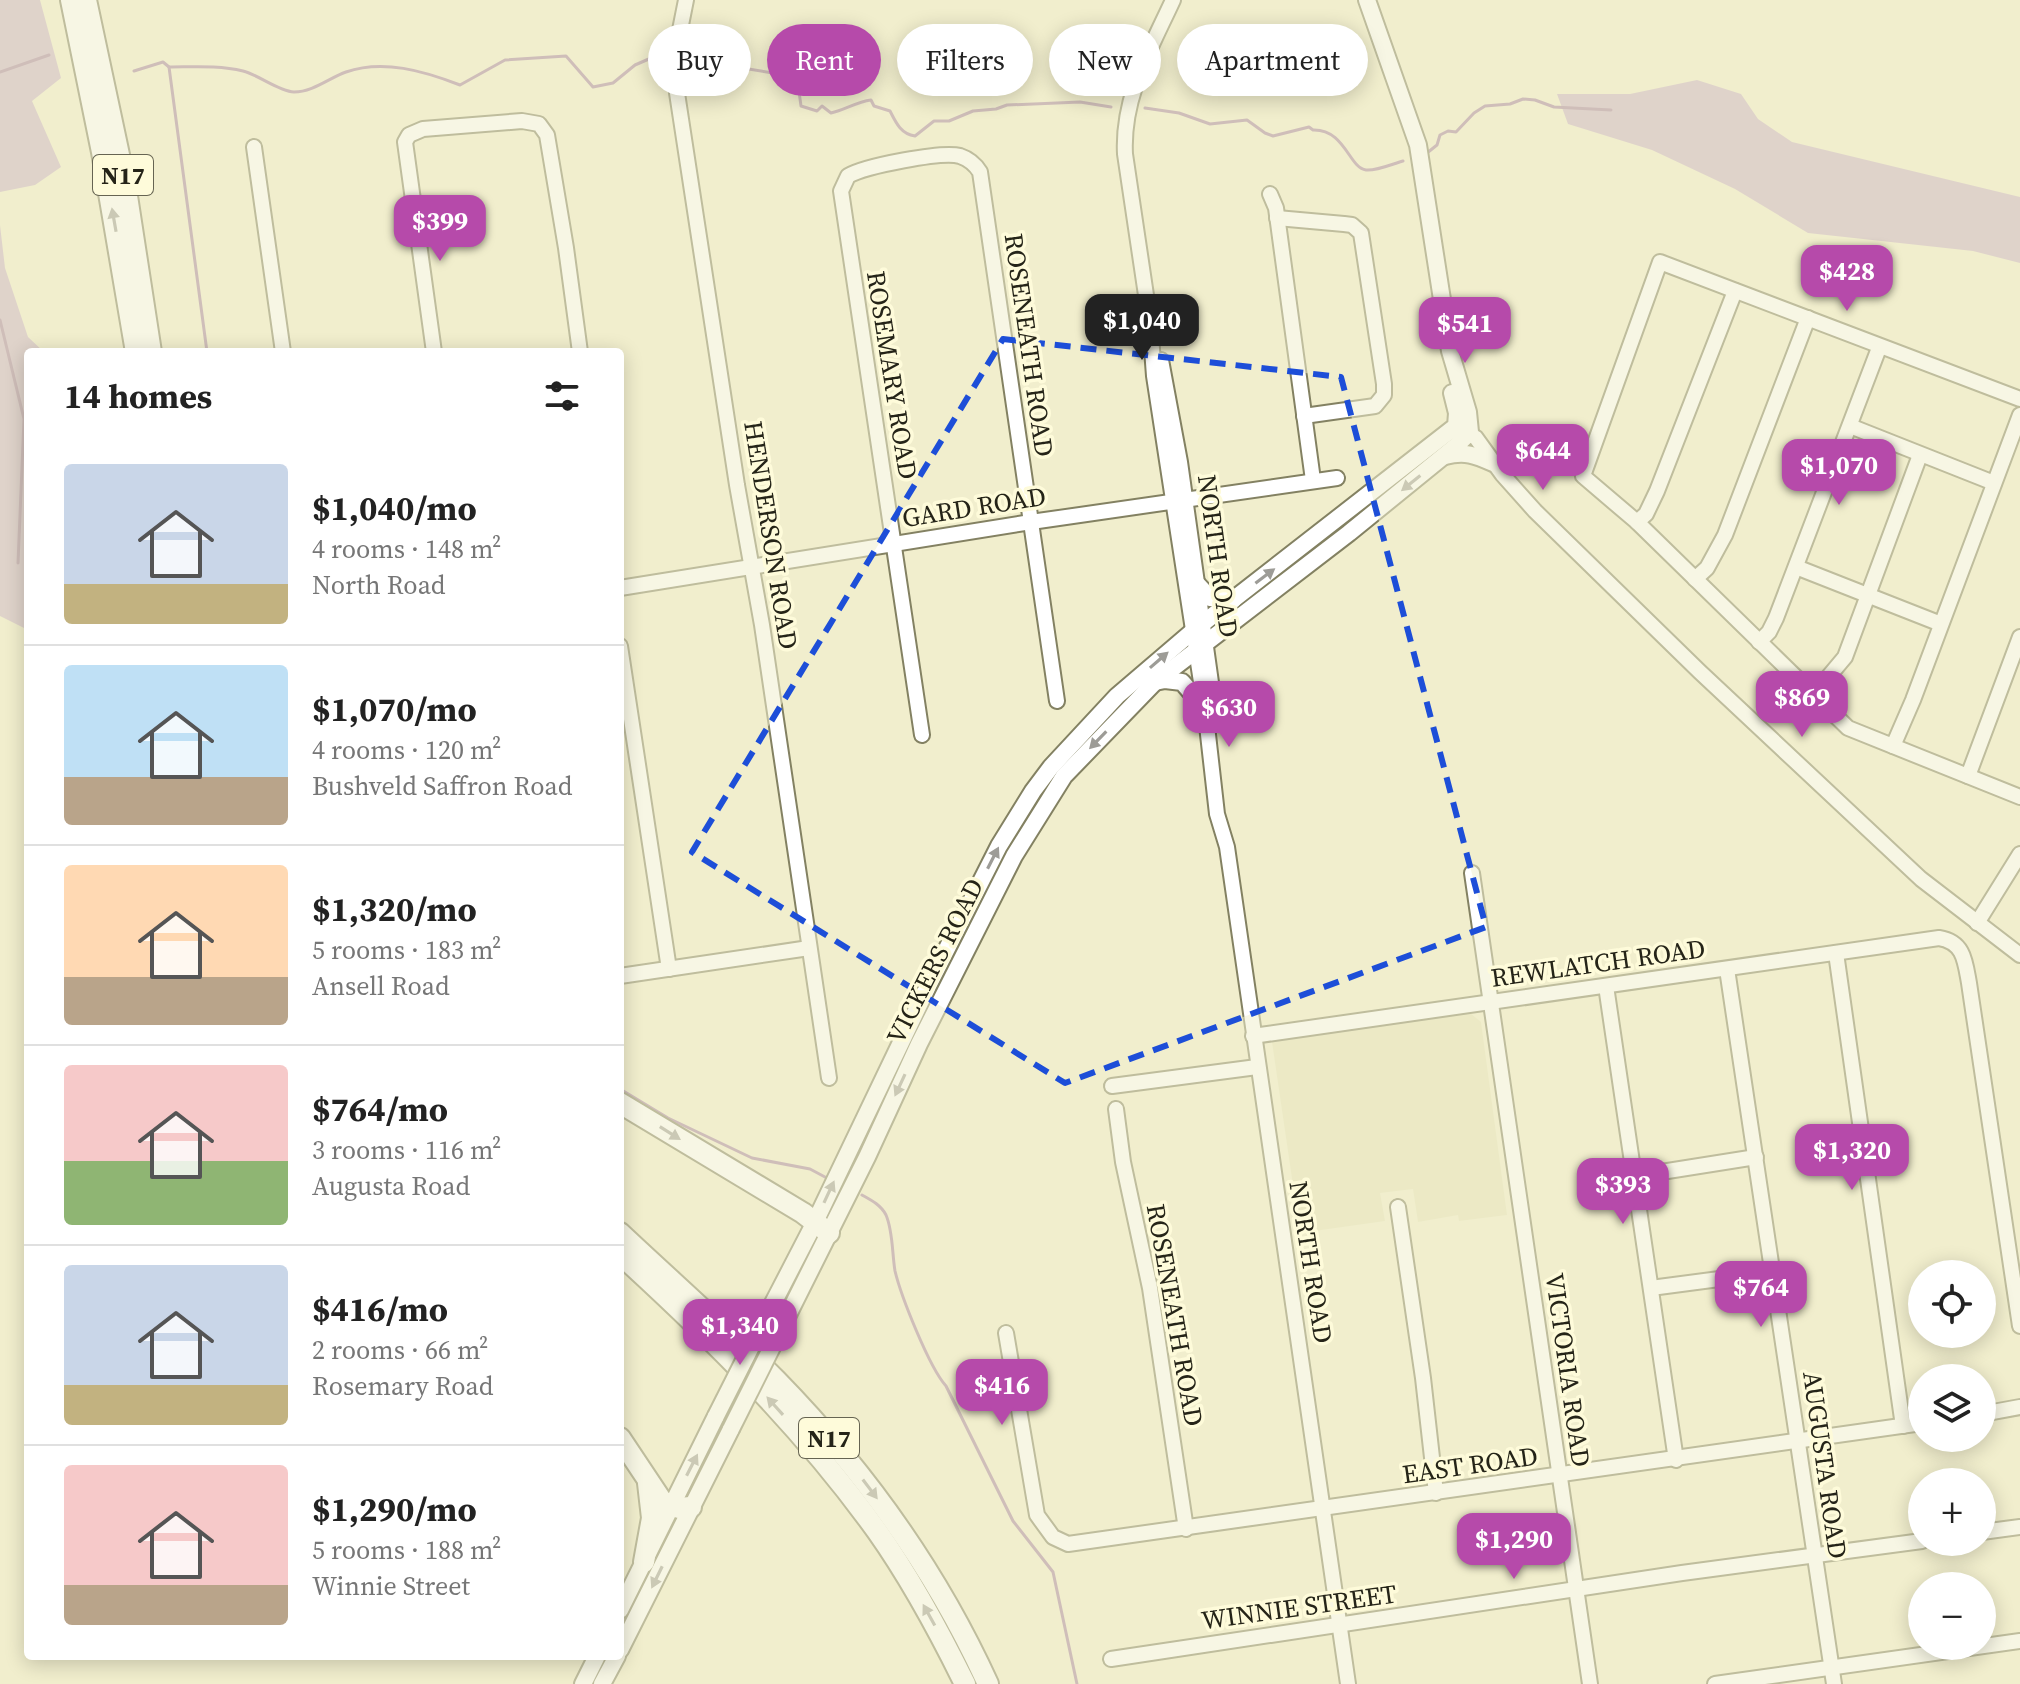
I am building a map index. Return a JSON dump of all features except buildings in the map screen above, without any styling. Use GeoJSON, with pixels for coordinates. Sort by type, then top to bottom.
{"type":"FeatureCollection","features":[{"type":"Feature","properties":{"kind":"highway","name":"N17"},"geometry":{"type":"LineString","coordinates":[[71,0],[102,152],[135,348]]}},
{"type":"Feature","properties":{"kind":"highway","name":"N17"},"geometry":{"type":"LineString","coordinates":[[86,0],[125,183],[150,348]]}},
{"type":"Feature","properties":{"kind":"highway"},"geometry":{"type":"LineString","coordinates":[[624,1105],[822,1228]]}},
{"type":"Feature","properties":{"kind":"highway","name":"N17"},"geometry":{"type":"LineString","coordinates":[[624,1237],[775,1379],[862,1478],[923,1562],[988,1684]]}},
{"type":"Feature","properties":{"kind":"highway","name":"N17"},"geometry":{"type":"LineString","coordinates":[[624,1258],[730,1358],[818,1455],[894,1556],[965,1684]]}},
{"type":"Feature","properties":{"kind":"highway"},"geometry":{"type":"LineString","coordinates":[[624,1444],[662,1501],[681,1506]]}},
{"type":"Feature","properties":{"kind":"highway"},"geometry":{"type":"LineString","coordinates":[[644,1562],[652,1518],[648,1483]]}},
{"type":"Feature","properties":{"kind":"main road"},"geometry":{"type":"LineString","coordinates":[[1357,0],[1410,145],[1440,346],[1463,429]]}},
{"type":"Feature","properties":{"kind":"main road"},"geometry":{"type":"LineString","coordinates":[[1367,0],[1418,145],[1450,351],[1468,412],[1463,429]]}},
{"type":"Feature","properties":{"kind":"main road","name":"VICKERS ROAD"},"geometry":{"type":"LineString","coordinates":[[624,1641],[716,1416],[769,1311],[822,1228],[1032,824],[1069,770],[1155,682],[1444,456],[1463,429]]}},
{"type":"Feature","properties":{"kind":"main road","name":"VICKERS ROAD"},"geometry":{"type":"LineString","coordinates":[[624,1602],[644,1562],[731,1429],[784,1323],[928,986],[999,846],[1033,791],[1095,719],[1198,627],[1463,429]]}},
{"type":"Feature","properties":{"kind":"main road"},"geometry":{"type":"LineString","coordinates":[[1444,456],[1462,452],[1493,463]]}},
{"type":"Feature","properties":{"kind":"main road"},"geometry":{"type":"LineString","coordinates":[[1198,585],[1210,598],[1233,600]]}},
{"type":"Feature","properties":{"kind":"main road"},"geometry":{"type":"LineString","coordinates":[[1155,682],[1182,682],[1205,708]]}},
{"type":"Feature","properties":{"kind":"main road"},"geometry":{"type":"LineString","coordinates":[[583,1684],[595,1660]]}},
{"type":"Feature","properties":{"kind":"main road"},"geometry":{"type":"LineString","coordinates":[[602,1684],[615,1660]]}},
{"type":"Feature","properties":{"kind":"street","name":"HENDERSON ROAD"},"geometry":{"type":"LineString","coordinates":[[686,0],[676,50],[677,93],[829,1078]]}},
{"type":"Feature","properties":{"kind":"street","name":"NORTH ROAD"},"geometry":{"type":"LineString","coordinates":[[1173,0],[1131,96],[1124,129],[1150,322],[1151,352],[1198,585],[1198,627]]}},
{"type":"Feature","properties":{"kind":"street"},"geometry":{"type":"LineString","coordinates":[[433,348],[405,142],[415,131],[522,121],[543,127],[547,135],[579,348]]}},
{"type":"Feature","properties":{"kind":"street"},"geometry":{"type":"LineString","coordinates":[[254,147],[282,348]]}},
{"type":"Feature","properties":{"kind":"street","name":"ROSENEATH ROAD"},"geometry":{"type":"LineString","coordinates":[[843,212],[842,186],[848,176],[863,169],[955,155],[967,159],[978,168],[1057,701]]}},
{"type":"Feature","properties":{"kind":"street"},"geometry":{"type":"LineString","coordinates":[[1270,194],[1277,218],[1313,480]]}},
{"type":"Feature","properties":{"kind":"street","name":"ROSEMARY ROAD"},"geometry":{"type":"LineString","coordinates":[[843,212],[922,735]]}},
{"type":"Feature","properties":{"kind":"street"},"geometry":{"type":"LineString","coordinates":[[1277,218],[1352,225],[1361,233],[1384,384],[1384,395],[1375,406],[1304,416]]}},
{"type":"Feature","properties":{"kind":"street"},"geometry":{"type":"LineString","coordinates":[[2020,399],[1879,348],[1660,262],[1583,476],[1637,522],[1848,728],[2020,797]]}},
{"type":"Feature","properties":{"kind":"street"},"geometry":{"type":"LineString","coordinates":[[1637,522],[1646,514],[1657,491],[1735,291]]}},
{"type":"Feature","properties":{"kind":"street"},"geometry":{"type":"LineString","coordinates":[[1695,579],[1707,568],[1725,535],[1808,318]]}},
{"type":"Feature","properties":{"kind":"street"},"geometry":{"type":"LineString","coordinates":[[1759,642],[1776,618],[1879,348]]}},
{"type":"Feature","properties":{"kind":"street"},"geometry":{"type":"LineString","coordinates":[[1893,746],[2020,415]]}},
{"type":"Feature","properties":{"kind":"street"},"geometry":{"type":"LineString","coordinates":[[1850,426],[1994,483]]}},
{"type":"Feature","properties":{"kind":"street"},"geometry":{"type":"LineString","coordinates":[[1463,429],[1535,511],[1700,672],[1921,879],[2020,955]]}},
{"type":"Feature","properties":{"kind":"street"},"geometry":{"type":"LineString","coordinates":[[1814,694],[1845,657],[1920,455]]}},
{"type":"Feature","properties":{"kind":"street","name":"GARD ROAD"},"geometry":{"type":"LineString","coordinates":[[624,587],[1031,522],[1337,478]]}},
{"type":"Feature","properties":{"kind":"street","name":"NORTH ROAD"},"geometry":{"type":"LineString","coordinates":[[1179,500],[1225,804],[1227,847],[1257,1067],[1348,1684]]}},
{"type":"Feature","properties":{"kind":"street"},"geometry":{"type":"LineString","coordinates":[[1796,567],[1941,624]]}},
{"type":"Feature","properties":{"kind":"street"},"geometry":{"type":"LineString","coordinates":[[1968,776],[2020,637]]}},
{"type":"Feature","properties":{"kind":"street","name":"NORTH ROAD"},"geometry":{"type":"LineString","coordinates":[[1201,646],[1217,814],[1227,847]]}},
{"type":"Feature","properties":{"kind":"street"},"geometry":{"type":"LineString","coordinates":[[624,672],[669,969]]}},
{"type":"Feature","properties":{"kind":"street"},"geometry":{"type":"LineString","coordinates":[[1977,923],[2020,854]]}},
{"type":"Feature","properties":{"kind":"street","name":"VICTORIA ROAD"},"geometry":{"type":"LineString","coordinates":[[1472,873],[1590,1684]]}},
{"type":"Feature","properties":{"kind":"street","name":"REWLATCH ROAD"},"geometry":{"type":"LineString","coordinates":[[1253,1036],[1939,938],[1950,941],[1961,951],[1969,983],[2020,1326]]}},
{"type":"Feature","properties":{"kind":"street"},"geometry":{"type":"LineString","coordinates":[[624,975],[809,948]]}},
{"type":"Feature","properties":{"kind":"street"},"geometry":{"type":"LineString","coordinates":[[1836,953],[1903,1426]]}},
{"type":"Feature","properties":{"kind":"street","name":"AUGUSTA ROAD"},"geometry":{"type":"LineString","coordinates":[[1727,969],[1834,1684]]}},
{"type":"Feature","properties":{"kind":"street"},"geometry":{"type":"LineString","coordinates":[[1606,986],[1676,1460]]}},
{"type":"Feature","properties":{"kind":"street"},"geometry":{"type":"LineString","coordinates":[[1112,1086],[1257,1067]]}},
{"type":"Feature","properties":{"kind":"street","name":"ROSENEATH ROAD"},"geometry":{"type":"LineString","coordinates":[[1116,1109],[1123,1162],[1150,1288],[1186,1529]]}},
{"type":"Feature","properties":{"kind":"street"},"geometry":{"type":"LineString","coordinates":[[1636,1176],[1756,1157]]}},
{"type":"Feature","properties":{"kind":"street"},"geometry":{"type":"LineString","coordinates":[[1398,1207],[1436,1493]]}},
{"type":"Feature","properties":{"kind":"street"},"geometry":{"type":"LineString","coordinates":[[1651,1288],[1772,1272]]}},
{"type":"Feature","properties":{"kind":"street","name":"EAST ROAD"},"geometry":{"type":"LineString","coordinates":[[1006,1333],[1037,1515],[1053,1537],[1068,1544],[1908,1425]]}},
{"type":"Feature","properties":{"kind":"street"},"geometry":{"type":"LineString","coordinates":[[1996,1411],[2020,1407]]}},
{"type":"Feature","properties":{"kind":"street"},"geometry":{"type":"LineString","coordinates":[[1996,1530],[2020,1527]]}},
{"type":"Feature","properties":{"kind":"street","name":"WINNIE STREET"},"geometry":{"type":"LineString","coordinates":[[1111,1659],[1908,1543]]}},
{"type":"Feature","properties":{"kind":"street"},"geometry":{"type":"LineString","coordinates":[[1715,1684],[2020,1641]]}},
{"type":"Feature","properties":{"kind":"highlighted area"},"geometry":{"type":"Polygon","coordinates":[[[1003,339],[1341,377],[1486,927],[1065,1083],[692,852],[1003,339]]]}},
{"type":"Feature","properties":{"kind":"shaded area"},"geometry":{"type":"Polygon","coordinates":[[[0,0],[40,0],[61,78],[32,101],[61,167],[35,185],[0,192],[0,0]]]}},
{"type":"Feature","properties":{"kind":"shaded area"},"geometry":{"type":"Polygon","coordinates":[[[1697,80],[1741,94],[1758,119],[1792,142],[2020,197],[2020,263],[1973,251],[1808,233],[1735,189],[1652,150],[1568,124],[1557,94],[1630,94],[1697,80]]]}},
{"type":"Feature","properties":{"kind":"shaded area"},"geometry":{"type":"Polygon","coordinates":[[[0,225],[5,268],[28,337],[40,348],[24,348],[24,628],[0,616],[0,225]]]}},
{"type":"Feature","properties":{"kind":"shaded area"},"geometry":{"type":"Polygon","coordinates":[[[1470,1013],[1481,1022],[1507,1215],[1459,1221],[1458,1215],[1418,1222],[1413,1189],[1380,1193],[1385,1221],[1300,1233],[1272,1042],[1470,1013]]]}},
{"type":"Feature","properties":{"kind":"waterway"},"geometry":{"type":"LineString","coordinates":[[0,72],[49,55]]}},
{"type":"Feature","properties":{"kind":"waterway"},"geometry":{"type":"LineString","coordinates":[[134,71],[163,62],[169,67],[225,68],[249,73],[294,92],[308,90],[360,68],[403,68],[460,85],[505,60],[566,56],[593,87],[613,83],[635,65],[648,59]]}},
{"type":"Feature","properties":{"kind":"waterway"},"geometry":{"type":"LineString","coordinates":[[169,67],[206,348]]}},
{"type":"Feature","properties":{"kind":"waterway"},"geometry":{"type":"LineString","coordinates":[[751,69],[797,77],[801,106],[817,111],[822,106],[831,113],[871,100],[874,106],[890,111],[897,124],[915,136],[934,121],[949,121],[973,111],[1007,105],[1080,102],[1111,107]]}},
{"type":"Feature","properties":{"kind":"waterway"},"geometry":{"type":"LineString","coordinates":[[1427,153],[1437,145],[1440,135],[1448,131],[1456,132],[1485,106],[1510,104],[1523,99],[1554,107],[1611,110]]}},
{"type":"Feature","properties":{"kind":"waterway"},"geometry":{"type":"LineString","coordinates":[[1145,108],[1179,113],[1210,124],[1247,120],[1273,136],[1309,127],[1324,131],[1339,142],[1360,168],[1366,170],[1403,161]]}},
{"type":"Feature","properties":{"kind":"waterway"},"geometry":{"type":"LineString","coordinates":[[0,320],[24,419],[18,563]]}},
{"type":"Feature","properties":{"kind":"waterway"},"geometry":{"type":"LineString","coordinates":[[624,1091],[668,1118],[752,1158],[810,1169],[825,1177]]}},
{"type":"Feature","properties":{"kind":"waterway"},"geometry":{"type":"LineString","coordinates":[[862,1195],[879,1206],[886,1215],[898,1282],[932,1364],[1013,1521],[1053,1572],[1077,1684]]}}]}
